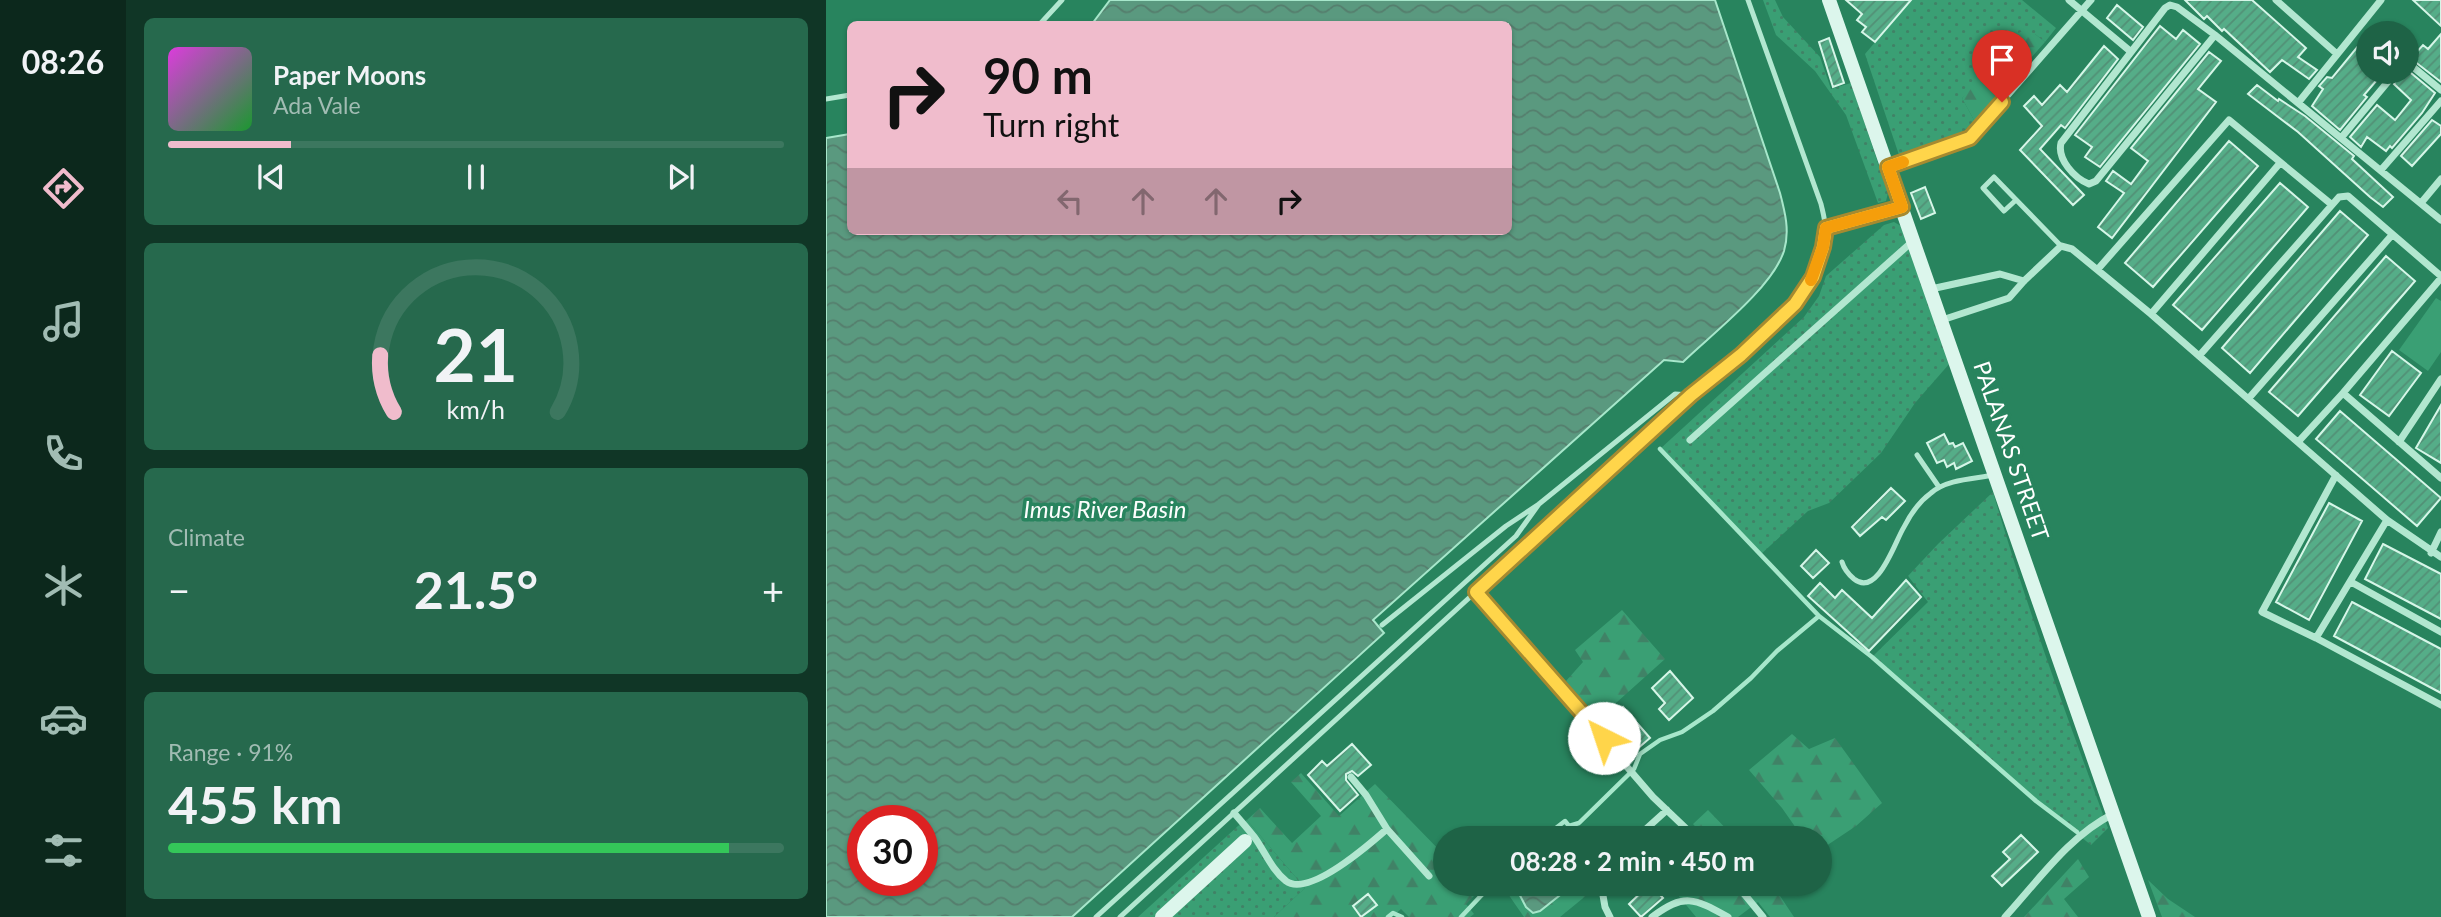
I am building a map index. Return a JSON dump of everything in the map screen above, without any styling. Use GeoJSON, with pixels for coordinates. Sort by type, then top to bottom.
{"type":"FeatureCollection","features":[{"type":"Feature","properties":{"kind":"main road","name":"PALANAS STREET"},"geometry":{"type":"LineString","coordinates":[[1829,0],[2149,917]]}},
{"type":"Feature","properties":{"kind":"main road"},"geometry":{"type":"LineString","coordinates":[[1162,917],[1245,841]]}},
{"type":"Feature","properties":{"kind":"street"},"geometry":{"type":"LineString","coordinates":[[2069,0],[2130,51]]}},
{"type":"Feature","properties":{"kind":"street"},"geometry":{"type":"LineString","coordinates":[[1888,167],[1970,138],[2091,0]]}},
{"type":"Feature","properties":{"kind":"street"},"geometry":{"type":"LineString","coordinates":[[2276,0],[2337,54]]}},
{"type":"Feature","properties":{"kind":"street"},"geometry":{"type":"LineString","coordinates":[[2298,103],[2381,0]]}},
{"type":"Feature","properties":{"kind":"street"},"geometry":{"type":"LineString","coordinates":[[2215,35],[2096,181],[2089,184],[2082,181],[2061,158],[2061,143],[2130,51],[2170,5],[2177,6],[2215,35],[2441,220]]}},
{"type":"Feature","properties":{"kind":"street"},"geometry":{"type":"LineString","coordinates":[[2419,72],[2441,90]]}},
{"type":"Feature","properties":{"kind":"street"},"geometry":{"type":"LineString","coordinates":[[2341,138],[2386,84]]}},
{"type":"Feature","properties":{"kind":"street"},"geometry":{"type":"LineString","coordinates":[[2381,170],[2441,101]]}},
{"type":"Feature","properties":{"kind":"street"},"geometry":{"type":"LineString","coordinates":[[2098,269],[2229,120],[2331,204]]}},
{"type":"Feature","properties":{"kind":"street"},"geometry":{"type":"LineString","coordinates":[[2151,314],[2280,163]]}},
{"type":"Feature","properties":{"kind":"street"},"geometry":{"type":"LineString","coordinates":[[2421,203],[2441,179]]}},
{"type":"Feature","properties":{"kind":"street"},"geometry":{"type":"LineString","coordinates":[[2199,356],[2331,204],[2339,197],[2348,196],[2441,277],[2299,441]]}},
{"type":"Feature","properties":{"kind":"street"},"geometry":{"type":"LineString","coordinates":[[2249,398],[2392,235]]}},
{"type":"Feature","properties":{"kind":"street"},"geometry":{"type":"LineString","coordinates":[[1690,440],[1914,240]]}},
{"type":"Feature","properties":{"kind":"street"},"geometry":{"type":"LineString","coordinates":[[1942,320],[2010,298],[2024,281],[2062,246],[2072,249],[2299,441],[2387,520],[2441,557]]}},
{"type":"Feature","properties":{"kind":"street"},"geometry":{"type":"LineString","coordinates":[[1931,289],[2000,274],[2024,281]]}},
{"type":"Feature","properties":{"kind":"street"},"geometry":{"type":"LineString","coordinates":[[2399,442],[2441,379]]}},
{"type":"Feature","properties":{"kind":"street"},"geometry":{"type":"LineString","coordinates":[[2343,393],[2441,478]]}},
{"type":"Feature","properties":{"kind":"street"},"geometry":{"type":"LineString","coordinates":[[2336,475],[2262,612],[2441,705]]}},
{"type":"Feature","properties":{"kind":"street"},"geometry":{"type":"LineString","coordinates":[[2316,638],[2387,520]]}},
{"type":"Feature","properties":{"kind":"street"},"geometry":{"type":"LineString","coordinates":[[2431,552],[2441,532]]}},
{"type":"Feature","properties":{"kind":"street"},"geometry":{"type":"LineString","coordinates":[[2351,582],[2441,632]]}},
{"type":"Feature","properties":{"kind":"street"},"geometry":{"type":"LineString","coordinates":[[1476,592],[1653,797],[1684,826]]}},
{"type":"Feature","properties":{"kind":"street"},"geometry":{"type":"LineString","coordinates":[[1351,777],[1387,829],[1429,876]]}},
{"type":"Feature","properties":{"kind":"street"},"geometry":{"type":"LineString","coordinates":[[1649,826],[1667,810]]}},
{"type":"Feature","properties":{"kind":"street"},"geometry":{"type":"LineString","coordinates":[[1234,813],[1255,838],[1275,870],[1288,883],[1298,885],[1323,877],[1387,829]]}},
{"type":"Feature","properties":{"kind":"street"},"geometry":{"type":"LineString","coordinates":[[2005,917],[2078,837],[2098,821],[2113,814]]}},
{"type":"Feature","properties":{"kind":"street"},"geometry":{"type":"LineString","coordinates":[[1603,896],[1610,917]]}},
{"type":"Feature","properties":{"kind":"street"},"geometry":{"type":"LineString","coordinates":[[1746,896],[1763,917]]}},
{"type":"Feature","properties":{"kind":"street"},"geometry":{"type":"LineString","coordinates":[[1652,917],[1671,903],[1680,901],[1696,901],[1728,917]]}},
{"type":"Feature","properties":{"kind":"lane"},"geometry":{"type":"LineString","coordinates":[[1043,21],[1062,0]]}},
{"type":"Feature","properties":{"kind":"lane"},"geometry":{"type":"LineString","coordinates":[[1120,917],[1691,395],[1741,355],[1795,304],[1813,277],[1826,228],[1821,204],[1748,0]]}},
{"type":"Feature","properties":{"kind":"lane"},"geometry":{"type":"LineString","coordinates":[[826,99],[847,96]]}},
{"type":"Feature","properties":{"kind":"lane"},"geometry":{"type":"LineString","coordinates":[[2016,200],[2004,211],[1983,188],[1994,177],[2062,246]]}},
{"type":"Feature","properties":{"kind":"lane"},"geometry":{"type":"LineString","coordinates":[[1826,228],[1902,207]]}},
{"type":"Feature","properties":{"kind":"lane"},"geometry":{"type":"LineString","coordinates":[[1382,625],[1506,526],[1539,504],[1675,394],[1691,395]]}},
{"type":"Feature","properties":{"kind":"lane"},"geometry":{"type":"LineString","coordinates":[[1917,455],[1940,487]]}},
{"type":"Feature","properties":{"kind":"lane"},"geometry":{"type":"LineString","coordinates":[[1842,562],[1844,569],[1859,582],[1868,583],[1877,577],[1892,553],[1903,527],[1921,503],[1940,487],[1994,475]]}},
{"type":"Feature","properties":{"kind":"lane"},"geometry":{"type":"LineString","coordinates":[[1096,917],[1516,536],[1539,504]]}},
{"type":"Feature","properties":{"kind":"green space"},"geometry":{"type":"Polygon","coordinates":[[[1763,0],[1775,0],[1783,17],[1820,57],[1831,89],[1851,83],[1888,193],[1886,201],[1878,203],[1846,115],[1815,71],[1776,35],[1763,0]]]}},
{"type":"Feature","properties":{"kind":"green space"},"geometry":{"type":"Polygon","coordinates":[[[1911,0],[2022,0],[2056,28],[2045,42],[2035,34],[1962,98],[1975,122],[1959,134],[1899,155],[1865,54],[1911,0]]]}},
{"type":"Feature","properties":{"kind":"green space"},"geometry":{"type":"Polygon","coordinates":[[[2020,32],[2035,34],[2045,42],[1975,122],[1962,98],[2020,32]]]}},
{"type":"Feature","properties":{"kind":"green space"},"geometry":{"type":"Polygon","coordinates":[[[1894,222],[1901,226],[1950,363],[1915,403],[1881,453],[1829,503],[1808,511],[1760,555],[1660,449],[1804,317],[1819,296],[1826,276],[1884,225],[1894,222]]]}},
{"type":"Feature","properties":{"kind":"green space"},"geometry":{"type":"Polygon","coordinates":[[[2436,298],[2441,301],[2441,352],[2428,371],[2399,350],[2436,298]]]}},
{"type":"Feature","properties":{"kind":"green space"},"geometry":{"type":"Polygon","coordinates":[[[1993,492],[2033,619],[2108,828],[2091,845],[2036,801],[1872,657],[1928,602],[1908,576],[1993,492]]]}},
{"type":"Feature","properties":{"kind":"green space"},"geometry":{"type":"Polygon","coordinates":[[[1622,610],[1665,659],[1597,720],[1566,681],[1583,662],[1575,650],[1622,610]]]}},
{"type":"Feature","properties":{"kind":"green space"},"geometry":{"type":"Polygon","coordinates":[[[1792,734],[1809,749],[1835,738],[1882,803],[1856,826],[1832,842],[1832,826],[1795,826],[1749,770],[1792,734]]]}},
{"type":"Feature","properties":{"kind":"green space"},"geometry":{"type":"Polygon","coordinates":[[[1301,773],[1339,816],[1375,784],[1433,844],[1433,896],[1474,896],[1466,904],[1474,914],[1470,917],[1409,917],[1401,909],[1392,917],[1274,917],[1305,888],[1247,820],[1260,808],[1292,843],[1321,816],[1291,782],[1301,773]]]}},
{"type":"Feature","properties":{"kind":"green space"},"geometry":{"type":"Polygon","coordinates":[[[1708,810],[1723,826],[1695,826],[1693,824],[1708,810]]]}},
{"type":"Feature","properties":{"kind":"green space"},"geometry":{"type":"Polygon","coordinates":[[[1247,820],[1305,888],[1274,917],[1138,917],[1238,826],[1247,820]]]}},
{"type":"Feature","properties":{"kind":"green space"},"geometry":{"type":"Polygon","coordinates":[[[2078,859],[2089,877],[2064,899],[2078,917],[2024,917],[2078,859]]]}},
{"type":"Feature","properties":{"kind":"green space"},"geometry":{"type":"Polygon","coordinates":[[[2148,880],[2168,899],[2195,917],[2162,917],[2148,880]]]}},
{"type":"Feature","properties":{"kind":"green space"},"geometry":{"type":"Polygon","coordinates":[[[1509,896],[1520,896],[1526,907],[1540,911],[1559,896],[1586,896],[1560,917],[1524,917],[1509,896]]]}},
{"type":"Feature","properties":{"kind":"green space"},"geometry":{"type":"Polygon","coordinates":[[[1679,896],[1780,896],[1794,917],[1770,917],[1758,902],[1738,917],[1696,917],[1679,896]]]}},
{"type":"Feature","properties":{"kind":"water","name":"Imus River Basin"},"geometry":{"type":"Polygon","coordinates":[[[1110,0],[1715,0],[1780,193],[1787,229],[1786,244],[1777,265],[1754,295],[1683,362],[1664,360],[1373,620],[1384,633],[1072,917],[826,917],[826,138],[847,134],[847,235],[1512,235],[1512,21],[1094,21],[1110,0]]]}},
{"type":"Feature","properties":{"kind":"water"},"geometry":{"type":"Polygon","coordinates":[[[1520,896],[1559,896],[1540,911],[1533,913],[1520,896]]]}},
{"type":"Feature","properties":{"kind":"building"},"geometry":{"type":"Polygon","coordinates":[[[1846,0],[1911,0],[1875,42],[1862,32],[1866,27],[1857,20],[1862,14],[1846,0]]]}},
{"type":"Feature","properties":{"kind":"building"},"geometry":{"type":"Polygon","coordinates":[[[2185,0],[2252,0],[2306,48],[2298,57],[2317,70],[2309,79],[2282,60],[2270,72],[2224,29],[2222,31],[2207,16],[2204,19],[2185,0]]]}},
{"type":"Feature","properties":{"kind":"building"},"geometry":{"type":"Polygon","coordinates":[[[2413,0],[2441,0],[2441,26],[2413,0]]]}},
{"type":"Feature","properties":{"kind":"building"},"geometry":{"type":"Polygon","coordinates":[[[2117,5],[2143,27],[2133,40],[2107,18],[2117,5]]]}},
{"type":"Feature","properties":{"kind":"building"},"geometry":{"type":"Polygon","coordinates":[[[2160,26],[2176,39],[2183,30],[2200,44],[2100,167],[2085,157],[2092,147],[2075,135],[2160,26]]]}},
{"type":"Feature","properties":{"kind":"building"},"geometry":{"type":"Polygon","coordinates":[[[2441,34],[2441,82],[2419,65],[2419,49],[2423,45],[2428,49],[2441,34]]]}},
{"type":"Feature","properties":{"kind":"building"},"geometry":{"type":"Polygon","coordinates":[[[1829,38],[1844,83],[1833,87],[1819,42],[1829,38]]]}},
{"type":"Feature","properties":{"kind":"building"},"geometry":{"type":"Polygon","coordinates":[[[2104,46],[2118,59],[2065,128],[2061,125],[2040,149],[2084,195],[2073,205],[2020,150],[2042,126],[2024,106],[2034,96],[2042,105],[2060,85],[2067,92],[2104,46]]]}},
{"type":"Feature","properties":{"kind":"building"},"geometry":{"type":"Polygon","coordinates":[[[2356,49],[2356,84],[2373,84],[2364,95],[2367,97],[2340,130],[2312,106],[2323,89],[2319,86],[2327,77],[2332,78],[2356,49]]]}},
{"type":"Feature","properties":{"kind":"building"},"geometry":{"type":"Polygon","coordinates":[[[2209,52],[2221,61],[2198,89],[2216,102],[2112,238],[2098,227],[2124,193],[2106,181],[2113,171],[2131,184],[2148,161],[2131,148],[2209,52]]]}},
{"type":"Feature","properties":{"kind":"building"},"geometry":{"type":"Polygon","coordinates":[[[2419,80],[2435,93],[2392,148],[2390,146],[2386,151],[2367,137],[2361,147],[2350,137],[2377,105],[2395,120],[2411,100],[2394,84],[2419,84],[2419,80]]]}},
{"type":"Feature","properties":{"kind":"building"},"geometry":{"type":"Polygon","coordinates":[[[2257,85],[2305,116],[2354,156],[2352,159],[2393,197],[2383,207],[2370,197],[2298,132],[2248,94],[2257,85]]]}},
{"type":"Feature","properties":{"kind":"building"},"geometry":{"type":"Polygon","coordinates":[[[2432,120],[2441,126],[2441,134],[2412,166],[2401,156],[2432,120]]]}},
{"type":"Feature","properties":{"kind":"building"},"geometry":{"type":"Polygon","coordinates":[[[2229,141],[2258,166],[2153,287],[2125,263],[2229,141]]]}},
{"type":"Feature","properties":{"kind":"building"},"geometry":{"type":"Polygon","coordinates":[[[2280,183],[2308,207],[2202,330],[2173,305],[2280,183]]]}},
{"type":"Feature","properties":{"kind":"building"},"geometry":{"type":"Polygon","coordinates":[[[1925,187],[1935,213],[1921,219],[1911,193],[1925,187]]]}},
{"type":"Feature","properties":{"kind":"building"},"geometry":{"type":"Polygon","coordinates":[[[2340,211],[2368,235],[2250,373],[2222,348],[2340,211]]]}},
{"type":"Feature","properties":{"kind":"building"},"geometry":{"type":"Polygon","coordinates":[[[2386,256],[2415,281],[2298,416],[2269,392],[2386,256]]]}},
{"type":"Feature","properties":{"kind":"building"},"geometry":{"type":"Polygon","coordinates":[[[2392,351],[2421,373],[2389,416],[2360,395],[2392,351]]]}},
{"type":"Feature","properties":{"kind":"building"},"geometry":{"type":"Polygon","coordinates":[[[2441,405],[2441,463],[2416,448],[2441,405]]]}},
{"type":"Feature","properties":{"kind":"building"},"geometry":{"type":"Polygon","coordinates":[[[2340,411],[2441,498],[2417,526],[2316,439],[2340,411]]]}},
{"type":"Feature","properties":{"kind":"building"},"geometry":{"type":"Polygon","coordinates":[[[1944,434],[1949,444],[1953,443],[1955,447],[1963,443],[1972,461],[1956,469],[1954,463],[1947,467],[1944,460],[1937,463],[1927,443],[1944,434]]]}},
{"type":"Feature","properties":{"kind":"building"},"geometry":{"type":"Polygon","coordinates":[[[1891,488],[1905,501],[1886,520],[1882,517],[1860,536],[1852,527],[1891,488]]]}},
{"type":"Feature","properties":{"kind":"building"},"geometry":{"type":"Polygon","coordinates":[[[2329,503],[2362,521],[2309,620],[2276,602],[2329,503]]]}},
{"type":"Feature","properties":{"kind":"building"},"geometry":{"type":"Polygon","coordinates":[[[2383,544],[2441,574],[2441,619],[2365,579],[2383,544]]]}},
{"type":"Feature","properties":{"kind":"building"},"geometry":{"type":"Polygon","coordinates":[[[1816,550],[1829,563],[1813,578],[1801,566],[1816,550]]]}},
{"type":"Feature","properties":{"kind":"building"},"geometry":{"type":"Polygon","coordinates":[[[1906,580],[1921,597],[1869,651],[1808,596],[1820,583],[1835,598],[1842,590],[1872,618],[1906,580]]]}},
{"type":"Feature","properties":{"kind":"building"},"geometry":{"type":"Polygon","coordinates":[[[2352,602],[2441,649],[2441,693],[2334,636],[2352,602]]]}},
{"type":"Feature","properties":{"kind":"building"},"geometry":{"type":"Polygon","coordinates":[[[1670,671],[1693,698],[1669,720],[1659,709],[1665,703],[1652,688],[1670,671]]]}},
{"type":"Feature","properties":{"kind":"building"},"geometry":{"type":"Polygon","coordinates":[[[1623,707],[1650,738],[1637,749],[1625,735],[1620,739],[1606,722],[1623,707]]]}},
{"type":"Feature","properties":{"kind":"building"},"geometry":{"type":"Polygon","coordinates":[[[1352,744],[1371,765],[1358,776],[1352,771],[1346,774],[1346,780],[1358,795],[1340,811],[1308,775],[1322,761],[1327,766],[1352,744]]]}},
{"type":"Feature","properties":{"kind":"building"},"geometry":{"type":"Polygon","coordinates":[[[2021,835],[2038,852],[2002,886],[1992,876],[2010,859],[2003,852],[2021,835]]]}},
{"type":"Feature","properties":{"kind":"building"},"geometry":{"type":"Polygon","coordinates":[[[1368,894],[1377,905],[1361,917],[1353,906],[1368,894]]]}},
{"type":"Feature","properties":{"kind":"building"},"geometry":{"type":"Polygon","coordinates":[[[1637,896],[1663,898],[1641,917],[1629,904],[1637,896]]]}},
{"type":"Feature","properties":{"kind":"waterway"},"geometry":{"type":"LineString","coordinates":[[1660,449],[1819,616],[1872,657],[2036,801],[2077,832]]}},
{"type":"Feature","properties":{"kind":"waterway"},"geometry":{"type":"LineString","coordinates":[[1634,769],[1640,754],[1660,740],[1682,732],[1713,711],[1819,616]]}},
{"type":"Feature","properties":{"kind":"waterway"},"geometry":{"type":"LineString","coordinates":[[1569,826],[1579,823],[1629,774]]}},
{"type":"Feature","properties":{"kind":"waterway"},"geometry":{"type":"LineString","coordinates":[[1559,826],[1565,821],[1569,826]]}},
{"type":"Feature","properties":{"kind":"waterway"},"geometry":{"type":"LineString","coordinates":[[1461,917],[1481,896]]}},
{"type":"Feature","properties":{"kind":"waterway"},"geometry":{"type":"LineString","coordinates":[[1388,917],[1393,913],[1402,917]]}},
{"type":"Feature","properties":{"kind":"slow traffic"},"geometry":{"type":"LineString","coordinates":[[1811,280],[1823,247],[1826,228],[1902,207],[1888,167],[1903,162]]}},
{"type":"Feature","properties":{"kind":"route"},"geometry":{"type":"LineString","coordinates":[[1604,738],[1476,592],[1691,395],[1741,355],[1795,304],[1813,277],[1826,228],[1902,207],[1888,167],[1970,138],[2002,102]]}}]}
